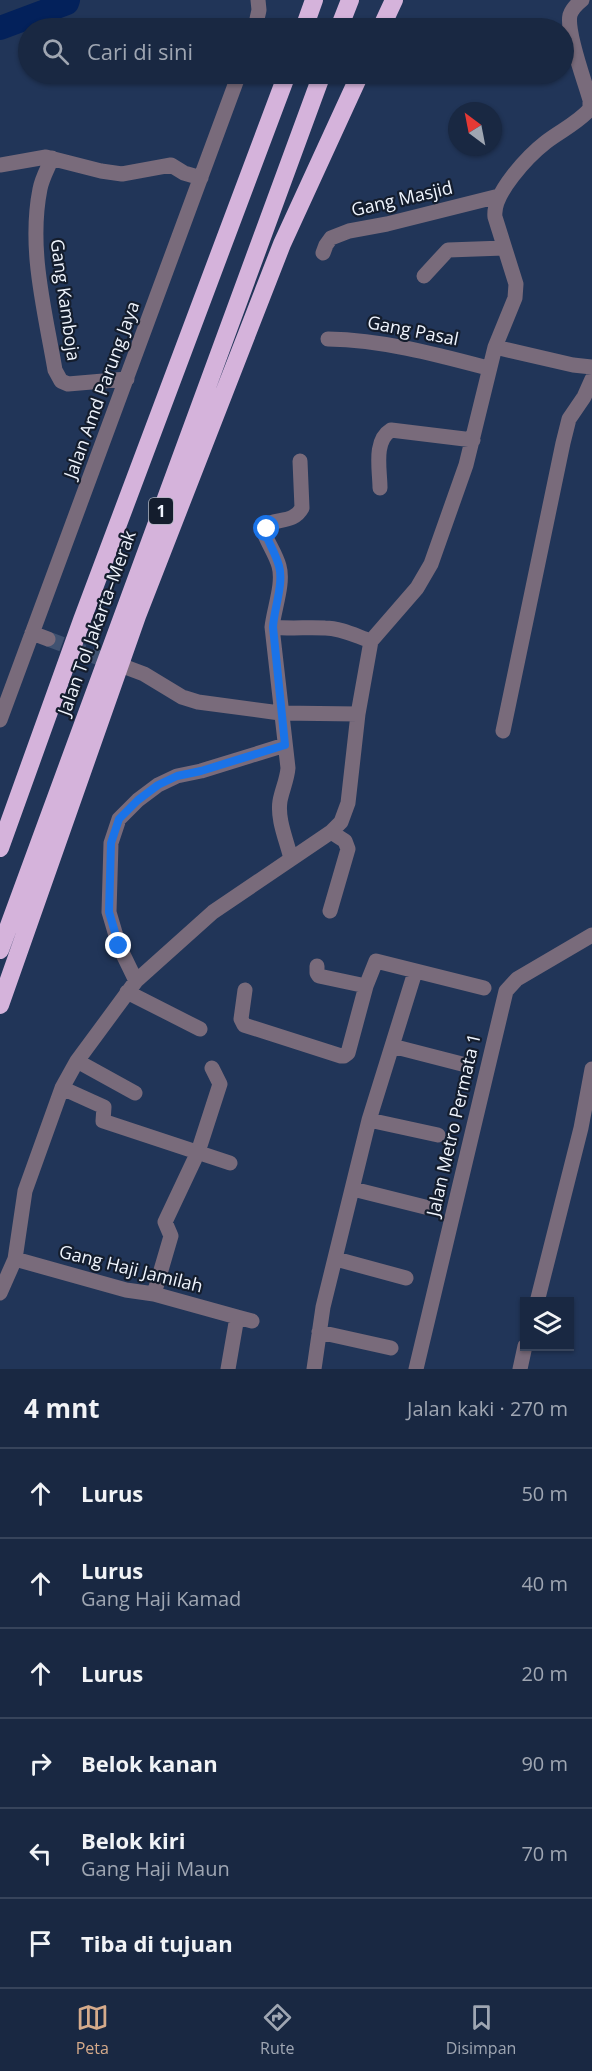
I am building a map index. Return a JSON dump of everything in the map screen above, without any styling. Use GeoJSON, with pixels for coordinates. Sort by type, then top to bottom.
{"type":"FeatureCollection","features":[{"type":"Feature","properties":{"kind":"highway"},"geometry":{"type":"LineString","coordinates":[[308,18],[314,0]]}},
{"type":"Feature","properties":{"kind":"highway"},"geometry":{"type":"LineString","coordinates":[[343,18],[350,0]]}},
{"type":"Feature","properties":{"kind":"highway"},"geometry":{"type":"LineString","coordinates":[[386,18],[394,0]]}},
{"type":"Feature","properties":{"kind":"highway","name":"Jalan Tol Jakarta–Merak"},"geometry":{"type":"LineString","coordinates":[[0,848],[82,620],[283,84]]}},
{"type":"Feature","properties":{"kind":"highway","name":"Jalan Tol Jakarta–Merak"},"geometry":{"type":"LineString","coordinates":[[0,950],[318,84]]}},
{"type":"Feature","properties":{"kind":"highway"},"geometry":{"type":"LineString","coordinates":[[0,1005],[137,616],[282,244],[355,84]]}},
{"type":"Feature","properties":{"kind":"street"},"geometry":{"type":"LineString","coordinates":[[257,18],[258,0]]}},
{"type":"Feature","properties":{"kind":"street"},"geometry":{"type":"LineString","coordinates":[[570,18],[576,4],[582,0]]}},
{"type":"Feature","properties":{"kind":"street"},"geometry":{"type":"LineString","coordinates":[[0,1293],[15,1259],[25,1191],[62,1088],[77,1062],[132,987],[213,912],[331,832],[341,822],[348,803],[358,714],[371,641],[425,576],[466,465],[488,368],[515,298],[516,284],[494,209],[504,186],[543,144],[584,116],[590,109],[590,100],[574,42]]}},
{"type":"Feature","properties":{"kind":"street","name":"Jalan Amd Parung Jaya"},"geometry":{"type":"LineString","coordinates":[[0,720],[235,84]]}},
{"type":"Feature","properties":{"kind":"street"},"geometry":{"type":"LineString","coordinates":[[0,165],[52,158],[122,174],[171,165],[184,173],[201,178]]}},
{"type":"Feature","properties":{"kind":"street","name":"Gang Kamboja"},"geometry":{"type":"LineString","coordinates":[[52,158],[40,189],[36,233],[37,264],[55,370],[61,381],[68,384],[127,379]]}},
{"type":"Feature","properties":{"kind":"street","name":"Gang Masjid"},"geometry":{"type":"LineString","coordinates":[[323,253],[331,238],[349,231],[387,224],[499,196]]}},
{"type":"Feature","properties":{"kind":"street"},"geometry":{"type":"LineString","coordinates":[[424,276],[448,250],[504,248]]}},
{"type":"Feature","properties":{"kind":"street","name":"Gang Pasal"},"geometry":{"type":"LineString","coordinates":[[328,339],[361,340],[425,351],[488,368]]}},
{"type":"Feature","properties":{"kind":"street"},"geometry":{"type":"LineString","coordinates":[[495,347],[573,365],[592,367]]}},
{"type":"Feature","properties":{"kind":"street"},"geometry":{"type":"LineString","coordinates":[[503,731],[563,443],[569,420],[592,380]]}},
{"type":"Feature","properties":{"kind":"street"},"geometry":{"type":"LineString","coordinates":[[380,488],[380,444],[383,435],[391,430],[473,440]]}},
{"type":"Feature","properties":{"kind":"street"},"geometry":{"type":"LineString","coordinates":[[291,859],[279,812],[288,768],[280,713],[273,627],[273,611],[280,572],[266,535],[270,523],[294,518],[302,508],[300,461]]}},
{"type":"Feature","properties":{"kind":"street"},"geometry":{"type":"LineString","coordinates":[[273,627],[326,628],[347,632],[371,641]]}},
{"type":"Feature","properties":{"kind":"street"},"geometry":{"type":"LineString","coordinates":[[32,633],[48,639]]}},
{"type":"Feature","properties":{"kind":"street"},"geometry":{"type":"LineString","coordinates":[[128,668],[144,674],[182,697],[198,702],[280,713],[358,714]]}},
{"type":"Feature","properties":{"kind":"street"},"geometry":{"type":"LineString","coordinates":[[200,1029],[132,987],[109,912],[111,843],[119,819],[138,800],[158,785],[177,776],[201,771],[285,745]]}},
{"type":"Feature","properties":{"kind":"street"},"geometry":{"type":"LineString","coordinates":[[330,911],[348,849],[345,841],[331,832]]}},
{"type":"Feature","properties":{"kind":"street","name":"Jalan Metro Permata 1"},"geometry":{"type":"LineString","coordinates":[[416,1369],[506,991],[517,979],[591,938]]}},
{"type":"Feature","properties":{"kind":"street"},"geometry":{"type":"LineString","coordinates":[[245,990],[241,1019],[244,1025],[344,1056],[348,1053],[366,986],[376,962],[484,988]]}},
{"type":"Feature","properties":{"kind":"street"},"geometry":{"type":"LineString","coordinates":[[302,974],[318,971],[366,986]]}},
{"type":"Feature","properties":{"kind":"street"},"geometry":{"type":"LineString","coordinates":[[314,1369],[323,1307],[369,1120],[415,972]]}},
{"type":"Feature","properties":{"kind":"street"},"geometry":{"type":"LineString","coordinates":[[392,1046],[462,1064]]}},
{"type":"Feature","properties":{"kind":"street"},"geometry":{"type":"LineString","coordinates":[[77,1062],[135,1093]]}},
{"type":"Feature","properties":{"kind":"street"},"geometry":{"type":"LineString","coordinates":[[154,1294],[171,1236],[165,1222],[198,1152],[220,1084],[212,1068]]}},
{"type":"Feature","properties":{"kind":"street"},"geometry":{"type":"LineString","coordinates":[[538,1297],[586,1124],[592,1069]]}},
{"type":"Feature","properties":{"kind":"street"},"geometry":{"type":"LineString","coordinates":[[62,1088],[104,1107],[103,1121],[230,1163]]}},
{"type":"Feature","properties":{"kind":"street"},"geometry":{"type":"LineString","coordinates":[[369,1120],[438,1135]]}},
{"type":"Feature","properties":{"kind":"street"},"geometry":{"type":"LineString","coordinates":[[353,1190],[425,1207]]}},
{"type":"Feature","properties":{"kind":"street","name":"Gang Haji Jamilah"},"geometry":{"type":"LineString","coordinates":[[15,1259],[126,1290],[154,1294],[245,1319],[228,1369]]}},
{"type":"Feature","properties":{"kind":"street"},"geometry":{"type":"LineString","coordinates":[[336,1259],[406,1278]]}},
{"type":"Feature","properties":{"kind":"street"},"geometry":{"type":"LineString","coordinates":[[320,1332],[391,1348]]}},
{"type":"Feature","properties":{"kind":"street"},"geometry":{"type":"LineString","coordinates":[[520,1369],[524,1351]]}},
{"type":"Feature","properties":{"kind":"waterway"},"geometry":{"type":"LineString","coordinates":[[27,18],[67,3],[68,0]]}},
{"type":"Feature","properties":{"kind":"waterway"},"geometry":{"type":"LineString","coordinates":[[0,28],[18,21]]}},
{"type":"Feature","properties":{"kind":"tunnel"},"geometry":{"type":"LineString","coordinates":[[48,639],[116,664]]}},
{"type":"Feature","properties":{"kind":"route"},"geometry":{"type":"LineString","coordinates":[[119,946],[109,912],[111,843],[119,819],[138,800],[158,785],[177,776],[201,771],[285,745],[273,627],[273,611],[280,572],[266,535],[267,529]]}}]}
